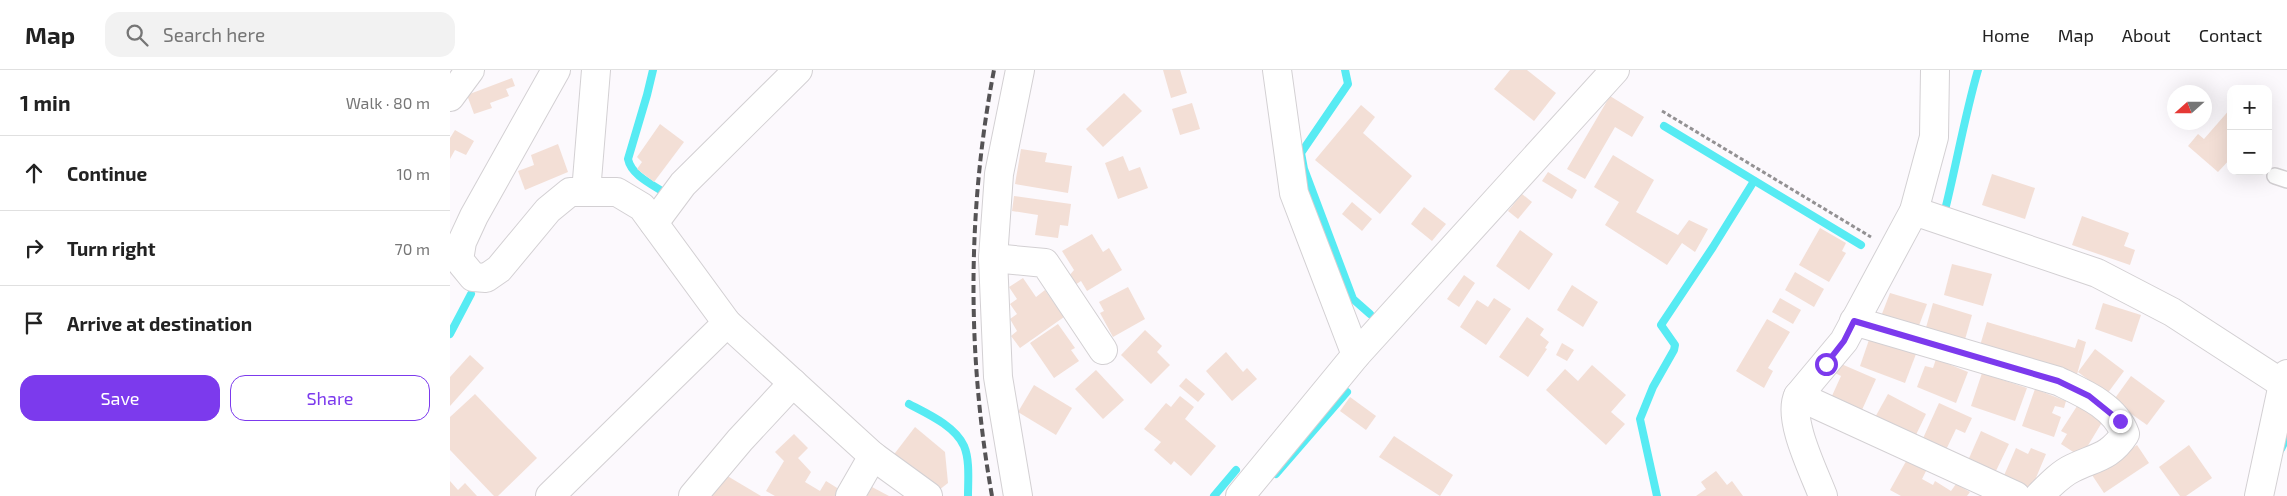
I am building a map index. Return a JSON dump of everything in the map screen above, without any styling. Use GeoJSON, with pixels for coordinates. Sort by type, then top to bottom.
{"type":"FeatureCollection","features":[{"type":"Feature","properties":{"kind":"street"},"geometry":{"type":"LineString","coordinates":[[450,97],[470,70]]}},
{"type":"Feature","properties":{"kind":"street"},"geometry":{"type":"LineString","coordinates":[[556,70],[474,216],[462,242],[458,260],[473,276],[486,278],[499,268],[548,210],[570,192],[617,192],[642,207],[727,323],[873,456],[928,496]]}},
{"type":"Feature","properties":{"kind":"street"},"geometry":{"type":"LineString","coordinates":[[586,192],[596,70]]}},
{"type":"Feature","properties":{"kind":"street"},"geometry":{"type":"LineString","coordinates":[[654,223],[683,184],[798,70]]}},
{"type":"Feature","properties":{"kind":"street"},"geometry":{"type":"LineString","coordinates":[[1018,496],[998,377],[993,258],[999,174],[1020,70]]}},
{"type":"Feature","properties":{"kind":"street"},"geometry":{"type":"LineString","coordinates":[[1277,70],[1294,193],[1356,355]]}},
{"type":"Feature","properties":{"kind":"street"},"geometry":{"type":"LineString","coordinates":[[1823,496],[1798,427],[1794,405],[1798,396],[1844,341],[1914,211],[1934,137],[1935,70]]}},
{"type":"Feature","properties":{"kind":"street"},"geometry":{"type":"LineString","coordinates":[[1240,496],[1356,355],[1604,74]]}},
{"type":"Feature","properties":{"kind":"street"},"geometry":{"type":"LineString","coordinates":[[1914,211],[2097,273],[2172,312],[2285,379],[2259,496]]}},
{"type":"Feature","properties":{"kind":"street"},"geometry":{"type":"LineString","coordinates":[[993,258],[1045,263],[1103,350]]}},
{"type":"Feature","properties":{"kind":"street"},"geometry":{"type":"LineString","coordinates":[[1854,321],[2058,381],[2089,396],[2120,421],[2124,434],[2116,447],[2097,459],[2071,469],[2039,496]]}},
{"type":"Feature","properties":{"kind":"street"},"geometry":{"type":"LineString","coordinates":[[550,496],[727,323]]}},
{"type":"Feature","properties":{"kind":"street"},"geometry":{"type":"LineString","coordinates":[[693,496],[740,440],[793,383]]}},
{"type":"Feature","properties":{"kind":"street"},"geometry":{"type":"LineString","coordinates":[[1798,396],[2016,496]]}},
{"type":"Feature","properties":{"kind":"street"},"geometry":{"type":"LineString","coordinates":[[850,496],[873,456]]}},
{"type":"Feature","properties":{"kind":"path"},"geometry":{"type":"LineString","coordinates":[[1662,111],[1874,239]]}},
{"type":"Feature","properties":{"kind":"building"},"geometry":{"type":"Polygon","coordinates":[[[1163,70],[1180,70],[1187,93],[1171,98],[1163,70]]]}},
{"type":"Feature","properties":{"kind":"building"},"geometry":{"type":"Polygon","coordinates":[[[1510,70],[1527,70],[1556,93],[1534,121],[1494,89],[1510,70]]]}},
{"type":"Feature","properties":{"kind":"building"},"geometry":{"type":"Polygon","coordinates":[[[512,78],[515,86],[506,89],[509,96],[490,103],[492,108],[474,114],[467,95],[512,78]]]}},
{"type":"Feature","properties":{"kind":"building"},"geometry":{"type":"Polygon","coordinates":[[[1124,93],[1142,111],[1103,147],[1086,129],[1124,93]]]}},
{"type":"Feature","properties":{"kind":"building"},"geometry":{"type":"Polygon","coordinates":[[[1610,96],[1644,117],[1632,137],[1615,127],[1585,179],[1567,169],[1610,96]]]}},
{"type":"Feature","properties":{"kind":"building"},"geometry":{"type":"Polygon","coordinates":[[[1192,103],[1200,129],[1180,135],[1172,109],[1192,103]]]}},
{"type":"Feature","properties":{"kind":"building"},"geometry":{"type":"Polygon","coordinates":[[[1361,105],[1375,117],[1363,133],[1412,176],[1380,214],[1315,160],[1361,105]]]}},
{"type":"Feature","properties":{"kind":"building"},"geometry":{"type":"Polygon","coordinates":[[[2227,113],[2227,162],[2218,172],[2188,146],[2198,134],[2204,139],[2227,113]]]}},
{"type":"Feature","properties":{"kind":"building"},"geometry":{"type":"Polygon","coordinates":[[[660,124],[684,142],[654,182],[637,169],[642,162],[637,157],[660,124]]]}},
{"type":"Feature","properties":{"kind":"building"},"geometry":{"type":"Polygon","coordinates":[[[455,130],[474,141],[466,155],[455,150],[450,159],[450,138],[455,130]]]}},
{"type":"Feature","properties":{"kind":"building"},"geometry":{"type":"Polygon","coordinates":[[[558,144],[568,172],[525,190],[518,171],[534,165],[531,155],[558,144]]]}},
{"type":"Feature","properties":{"kind":"building"},"geometry":{"type":"Polygon","coordinates":[[[1021,149],[1047,153],[1045,162],[1072,166],[1068,193],[1015,184],[1021,149]]]}},
{"type":"Feature","properties":{"kind":"building"},"geometry":{"type":"Polygon","coordinates":[[[1613,155],[1654,180],[1636,212],[1678,235],[1689,220],[1708,229],[1695,252],[1682,243],[1667,265],[1605,225],[1619,202],[1594,187],[1613,155]]]}},
{"type":"Feature","properties":{"kind":"building"},"geometry":{"type":"Polygon","coordinates":[[[1123,156],[1129,171],[1140,167],[1148,188],[1118,199],[1105,163],[1123,156]]]}},
{"type":"Feature","properties":{"kind":"building"},"geometry":{"type":"Polygon","coordinates":[[[1548,172],[1577,190],[1572,199],[1542,181],[1548,172]]]}},
{"type":"Feature","properties":{"kind":"building"},"geometry":{"type":"Polygon","coordinates":[[[1992,174],[2035,188],[2025,219],[1982,205],[1992,174]]]}},
{"type":"Feature","properties":{"kind":"building"},"geometry":{"type":"Polygon","coordinates":[[[1522,194],[1532,202],[1518,219],[1508,211],[1522,194]]]}},
{"type":"Feature","properties":{"kind":"building"},"geometry":{"type":"Polygon","coordinates":[[[1014,196],[1071,204],[1068,226],[1060,225],[1058,238],[1035,235],[1038,215],[1012,211],[1014,196]]]}},
{"type":"Feature","properties":{"kind":"building"},"geometry":{"type":"Polygon","coordinates":[[[1352,202],[1372,219],[1362,231],[1342,214],[1352,202]]]}},
{"type":"Feature","properties":{"kind":"building"},"geometry":{"type":"Polygon","coordinates":[[[1424,207],[1446,224],[1432,241],[1411,224],[1424,207]]]}},
{"type":"Feature","properties":{"kind":"building"},"geometry":{"type":"Polygon","coordinates":[[[2082,216],[2129,233],[2124,246],[2135,250],[2130,265],[2072,245],[2082,216]]]}},
{"type":"Feature","properties":{"kind":"building"},"geometry":{"type":"Polygon","coordinates":[[[1820,228],[1846,243],[1842,251],[1846,253],[1829,282],[1799,265],[1820,228]]]}},
{"type":"Feature","properties":{"kind":"building"},"geometry":{"type":"Polygon","coordinates":[[[1520,230],[1553,254],[1529,290],[1496,266],[1520,230]]]}},
{"type":"Feature","properties":{"kind":"building"},"geometry":{"type":"Polygon","coordinates":[[[1092,234],[1103,252],[1109,248],[1122,270],[1087,291],[1081,281],[1075,285],[1069,276],[1074,270],[1062,251],[1092,234]]]}},
{"type":"Feature","properties":{"kind":"building"},"geometry":{"type":"Polygon","coordinates":[[[1952,264],[1992,274],[1983,306],[1944,295],[1952,264]]]}},
{"type":"Feature","properties":{"kind":"building"},"geometry":{"type":"Polygon","coordinates":[[[1795,272],[1824,289],[1814,307],[1785,290],[1795,272]]]}},
{"type":"Feature","properties":{"kind":"building"},"geometry":{"type":"Polygon","coordinates":[[[1464,275],[1475,283],[1459,307],[1447,299],[1464,275]]]}},
{"type":"Feature","properties":{"kind":"building"},"geometry":{"type":"Polygon","coordinates":[[[1023,278],[1036,297],[1045,290],[1064,317],[1020,348],[1011,336],[1017,331],[1010,319],[1017,314],[1010,304],[1017,299],[1009,287],[1023,278]]]}},
{"type":"Feature","properties":{"kind":"building"},"geometry":{"type":"Polygon","coordinates":[[[1572,285],[1598,302],[1583,327],[1557,310],[1572,285]]]}},
{"type":"Feature","properties":{"kind":"building"},"geometry":{"type":"Polygon","coordinates":[[[1128,287],[1145,319],[1113,337],[1100,313],[1104,311],[1099,302],[1128,287]]]}},
{"type":"Feature","properties":{"kind":"building"},"geometry":{"type":"Polygon","coordinates":[[[1890,293],[1927,304],[1917,331],[1880,319],[1890,293]]]}},
{"type":"Feature","properties":{"kind":"building"},"geometry":{"type":"Polygon","coordinates":[[[1494,298],[1511,309],[1486,345],[1460,327],[1477,300],[1488,307],[1494,298]]]}},
{"type":"Feature","properties":{"kind":"building"},"geometry":{"type":"Polygon","coordinates":[[[1780,298],[1801,310],[1793,324],[1772,312],[1780,298]]]}},
{"type":"Feature","properties":{"kind":"building"},"geometry":{"type":"Polygon","coordinates":[[[1933,303],[1972,315],[1964,343],[1925,331],[1933,303]]]}},
{"type":"Feature","properties":{"kind":"building"},"geometry":{"type":"Polygon","coordinates":[[[2103,303],[2141,315],[2132,342],[2095,329],[2103,303]]]}},
{"type":"Feature","properties":{"kind":"building"},"geometry":{"type":"Polygon","coordinates":[[[1527,317],[1544,329],[1540,335],[1549,342],[1545,348],[1547,349],[1528,377],[1499,357],[1527,317]]]}},
{"type":"Feature","properties":{"kind":"building"},"geometry":{"type":"Polygon","coordinates":[[[1767,319],[1790,332],[1768,368],[1773,371],[1764,388],[1736,371],[1767,319]]]}},
{"type":"Feature","properties":{"kind":"building"},"geometry":{"type":"Polygon","coordinates":[[[1987,322],[2075,348],[2078,339],[2086,342],[2076,378],[1979,349],[1987,322]]]}},
{"type":"Feature","properties":{"kind":"building"},"geometry":{"type":"Polygon","coordinates":[[[1058,324],[1075,348],[1071,350],[1079,361],[1054,378],[1030,343],[1058,324]]]}},
{"type":"Feature","properties":{"kind":"building"},"geometry":{"type":"Polygon","coordinates":[[[1145,330],[1162,346],[1157,352],[1170,365],[1151,384],[1121,355],[1145,330]]]}},
{"type":"Feature","properties":{"kind":"building"},"geometry":{"type":"Polygon","coordinates":[[[1870,337],[1916,354],[1905,383],[1860,366],[1870,337]]]}},
{"type":"Feature","properties":{"kind":"building"},"geometry":{"type":"Polygon","coordinates":[[[1562,343],[1574,350],[1567,361],[1556,355],[1562,343]]]}},
{"type":"Feature","properties":{"kind":"building"},"geometry":{"type":"Polygon","coordinates":[[[2095,349],[2124,371],[2107,394],[2078,372],[2095,349]]]}},
{"type":"Feature","properties":{"kind":"building"},"geometry":{"type":"Polygon","coordinates":[[[1226,352],[1243,372],[1247,368],[1257,379],[1232,401],[1206,371],[1226,352]]]}},
{"type":"Feature","properties":{"kind":"building"},"geometry":{"type":"Polygon","coordinates":[[[470,355],[484,368],[450,406],[450,377],[470,355]]]}},
{"type":"Feature","properties":{"kind":"building"},"geometry":{"type":"Polygon","coordinates":[[[1936,359],[1968,372],[1956,403],[1917,387],[1925,366],[1933,368],[1936,359]]]}},
{"type":"Feature","properties":{"kind":"building"},"geometry":{"type":"Polygon","coordinates":[[[1839,363],[1876,379],[1861,412],[1831,398],[1841,376],[1835,373],[1839,363]]]}},
{"type":"Feature","properties":{"kind":"building"},"geometry":{"type":"Polygon","coordinates":[[[1592,365],[1626,395],[1611,412],[1625,424],[1606,445],[1546,390],[1565,369],[1578,381],[1592,365]]]}},
{"type":"Feature","properties":{"kind":"building"},"geometry":{"type":"Polygon","coordinates":[[[1096,370],[1124,400],[1103,419],[1075,389],[1096,370]]]}},
{"type":"Feature","properties":{"kind":"building"},"geometry":{"type":"Polygon","coordinates":[[[1982,373],[2027,388],[2015,421],[1971,406],[1982,373]]]}},
{"type":"Feature","properties":{"kind":"building"},"geometry":{"type":"Polygon","coordinates":[[[2131,376],[2165,401],[2147,425],[2113,401],[2131,376]]]}},
{"type":"Feature","properties":{"kind":"building"},"geometry":{"type":"Polygon","coordinates":[[[1186,378],[1205,394],[1198,402],[1179,386],[1186,378]]]}},
{"type":"Feature","properties":{"kind":"building"},"geometry":{"type":"Polygon","coordinates":[[[1034,385],[1072,408],[1056,435],[1018,412],[1034,385]]]}},
{"type":"Feature","properties":{"kind":"building"},"geometry":{"type":"Polygon","coordinates":[[[2035,389],[2066,401],[2064,408],[2055,406],[2052,413],[2061,417],[2054,437],[2022,426],[2035,389]]]}},
{"type":"Feature","properties":{"kind":"building"},"geometry":{"type":"Polygon","coordinates":[[[475,394],[537,458],[498,496],[494,496],[450,450],[450,417],[475,394]]]}},
{"type":"Feature","properties":{"kind":"building"},"geometry":{"type":"Polygon","coordinates":[[[1888,394],[1926,414],[1913,441],[1873,421],[1888,394]]]}},
{"type":"Feature","properties":{"kind":"building"},"geometry":{"type":"Polygon","coordinates":[[[1180,396],[1194,407],[1185,419],[1216,446],[1191,476],[1174,461],[1171,465],[1154,450],[1161,442],[1144,429],[1166,403],[1171,407],[1180,396]]]}},
{"type":"Feature","properties":{"kind":"building"},"geometry":{"type":"Polygon","coordinates":[[[1350,397],[1376,416],[1366,430],[1340,411],[1350,397]]]}},
{"type":"Feature","properties":{"kind":"building"},"geometry":{"type":"Polygon","coordinates":[[[1939,403],[1972,418],[1965,433],[1956,429],[1943,456],[1920,445],[1939,403]]]}},
{"type":"Feature","properties":{"kind":"building"},"geometry":{"type":"Polygon","coordinates":[[[2079,403],[2104,419],[2081,457],[2061,444],[2067,434],[2061,431],[2079,403]]]}},
{"type":"Feature","properties":{"kind":"building"},"geometry":{"type":"Polygon","coordinates":[[[915,427],[945,452],[948,483],[939,490],[892,457],[915,427]]]}},
{"type":"Feature","properties":{"kind":"building"},"geometry":{"type":"Polygon","coordinates":[[[1981,431],[2009,444],[1993,477],[1966,465],[1981,431]]]}},
{"type":"Feature","properties":{"kind":"building"},"geometry":{"type":"Polygon","coordinates":[[[794,434],[808,448],[798,458],[811,472],[805,482],[820,491],[826,481],[842,491],[840,496],[775,496],[766,491],[784,461],[775,452],[794,434]]]}},
{"type":"Feature","properties":{"kind":"building"},"geometry":{"type":"Polygon","coordinates":[[[1394,436],[1453,475],[1440,496],[1379,457],[1394,436]]]}},
{"type":"Feature","properties":{"kind":"building"},"geometry":{"type":"Polygon","coordinates":[[[2137,445],[2149,463],[2104,493],[2092,475],[2137,445]]]}},
{"type":"Feature","properties":{"kind":"building"},"geometry":{"type":"Polygon","coordinates":[[[2189,445],[2212,478],[2186,496],[2180,496],[2159,467],[2189,445]]]}},
{"type":"Feature","properties":{"kind":"building"},"geometry":{"type":"Polygon","coordinates":[[[2016,448],[2028,454],[2031,448],[2046,454],[2030,492],[2002,480],[2016,448]]]}},
{"type":"Feature","properties":{"kind":"building"},"geometry":{"type":"Polygon","coordinates":[[[1909,456],[1928,467],[1922,479],[1933,485],[1935,481],[1951,491],[1956,484],[1970,492],[1967,496],[1901,496],[1890,490],[1909,456]]]}},
{"type":"Feature","properties":{"kind":"building"},"geometry":{"type":"Polygon","coordinates":[[[1716,471],[1727,485],[1732,481],[1743,496],[1696,496],[1706,489],[1701,482],[1716,471]]]}},
{"type":"Feature","properties":{"kind":"building"},"geometry":{"type":"Polygon","coordinates":[[[724,474],[761,496],[711,496],[724,474]]]}},
{"type":"Feature","properties":{"kind":"building"},"geometry":{"type":"Polygon","coordinates":[[[450,481],[458,490],[465,483],[477,496],[450,496],[450,481]]]}},
{"type":"Feature","properties":{"kind":"building"},"geometry":{"type":"Polygon","coordinates":[[[872,487],[889,496],[867,496],[872,487]]]}},
{"type":"Feature","properties":{"kind":"waterway"},"geometry":{"type":"LineString","coordinates":[[653,70],[628,159],[637,174],[662,191]]}},
{"type":"Feature","properties":{"kind":"waterway"},"geometry":{"type":"LineString","coordinates":[[1345,70],[1348,84],[1301,153],[1304,169],[1353,299],[1370,314]]}},
{"type":"Feature","properties":{"kind":"waterway"},"geometry":{"type":"LineString","coordinates":[[1946,206],[1978,70]]}},
{"type":"Feature","properties":{"kind":"waterway"},"geometry":{"type":"LineString","coordinates":[[1664,126],[1861,245]]}},
{"type":"Feature","properties":{"kind":"waterway"},"geometry":{"type":"LineString","coordinates":[[1657,496],[1640,419],[1653,387],[1674,350],[1675,345],[1661,325],[1754,181]]}},
{"type":"Feature","properties":{"kind":"waterway"},"geometry":{"type":"LineString","coordinates":[[450,334],[471,294]]}},
{"type":"Feature","properties":{"kind":"waterway"},"geometry":{"type":"LineString","coordinates":[[1276,474],[1347,392]]}},
{"type":"Feature","properties":{"kind":"waterway"},"geometry":{"type":"LineString","coordinates":[[909,404],[940,421],[960,439],[967,458],[968,496]]}},
{"type":"Feature","properties":{"kind":"waterway"},"geometry":{"type":"LineString","coordinates":[[2281,449],[2287,437]]}},
{"type":"Feature","properties":{"kind":"waterway"},"geometry":{"type":"LineString","coordinates":[[1214,496],[1236,470]]}},
{"type":"Feature","properties":{"kind":"railway"},"geometry":{"type":"LineString","coordinates":[[992,496],[978,390],[974,283],[975,229],[979,176],[994,70]]}},
{"type":"Feature","properties":{"kind":"route"},"geometry":{"type":"LineString","coordinates":[[1826,364],[1844,341],[1854,321],[2058,381],[2089,396],[2120,421]]}}]}
